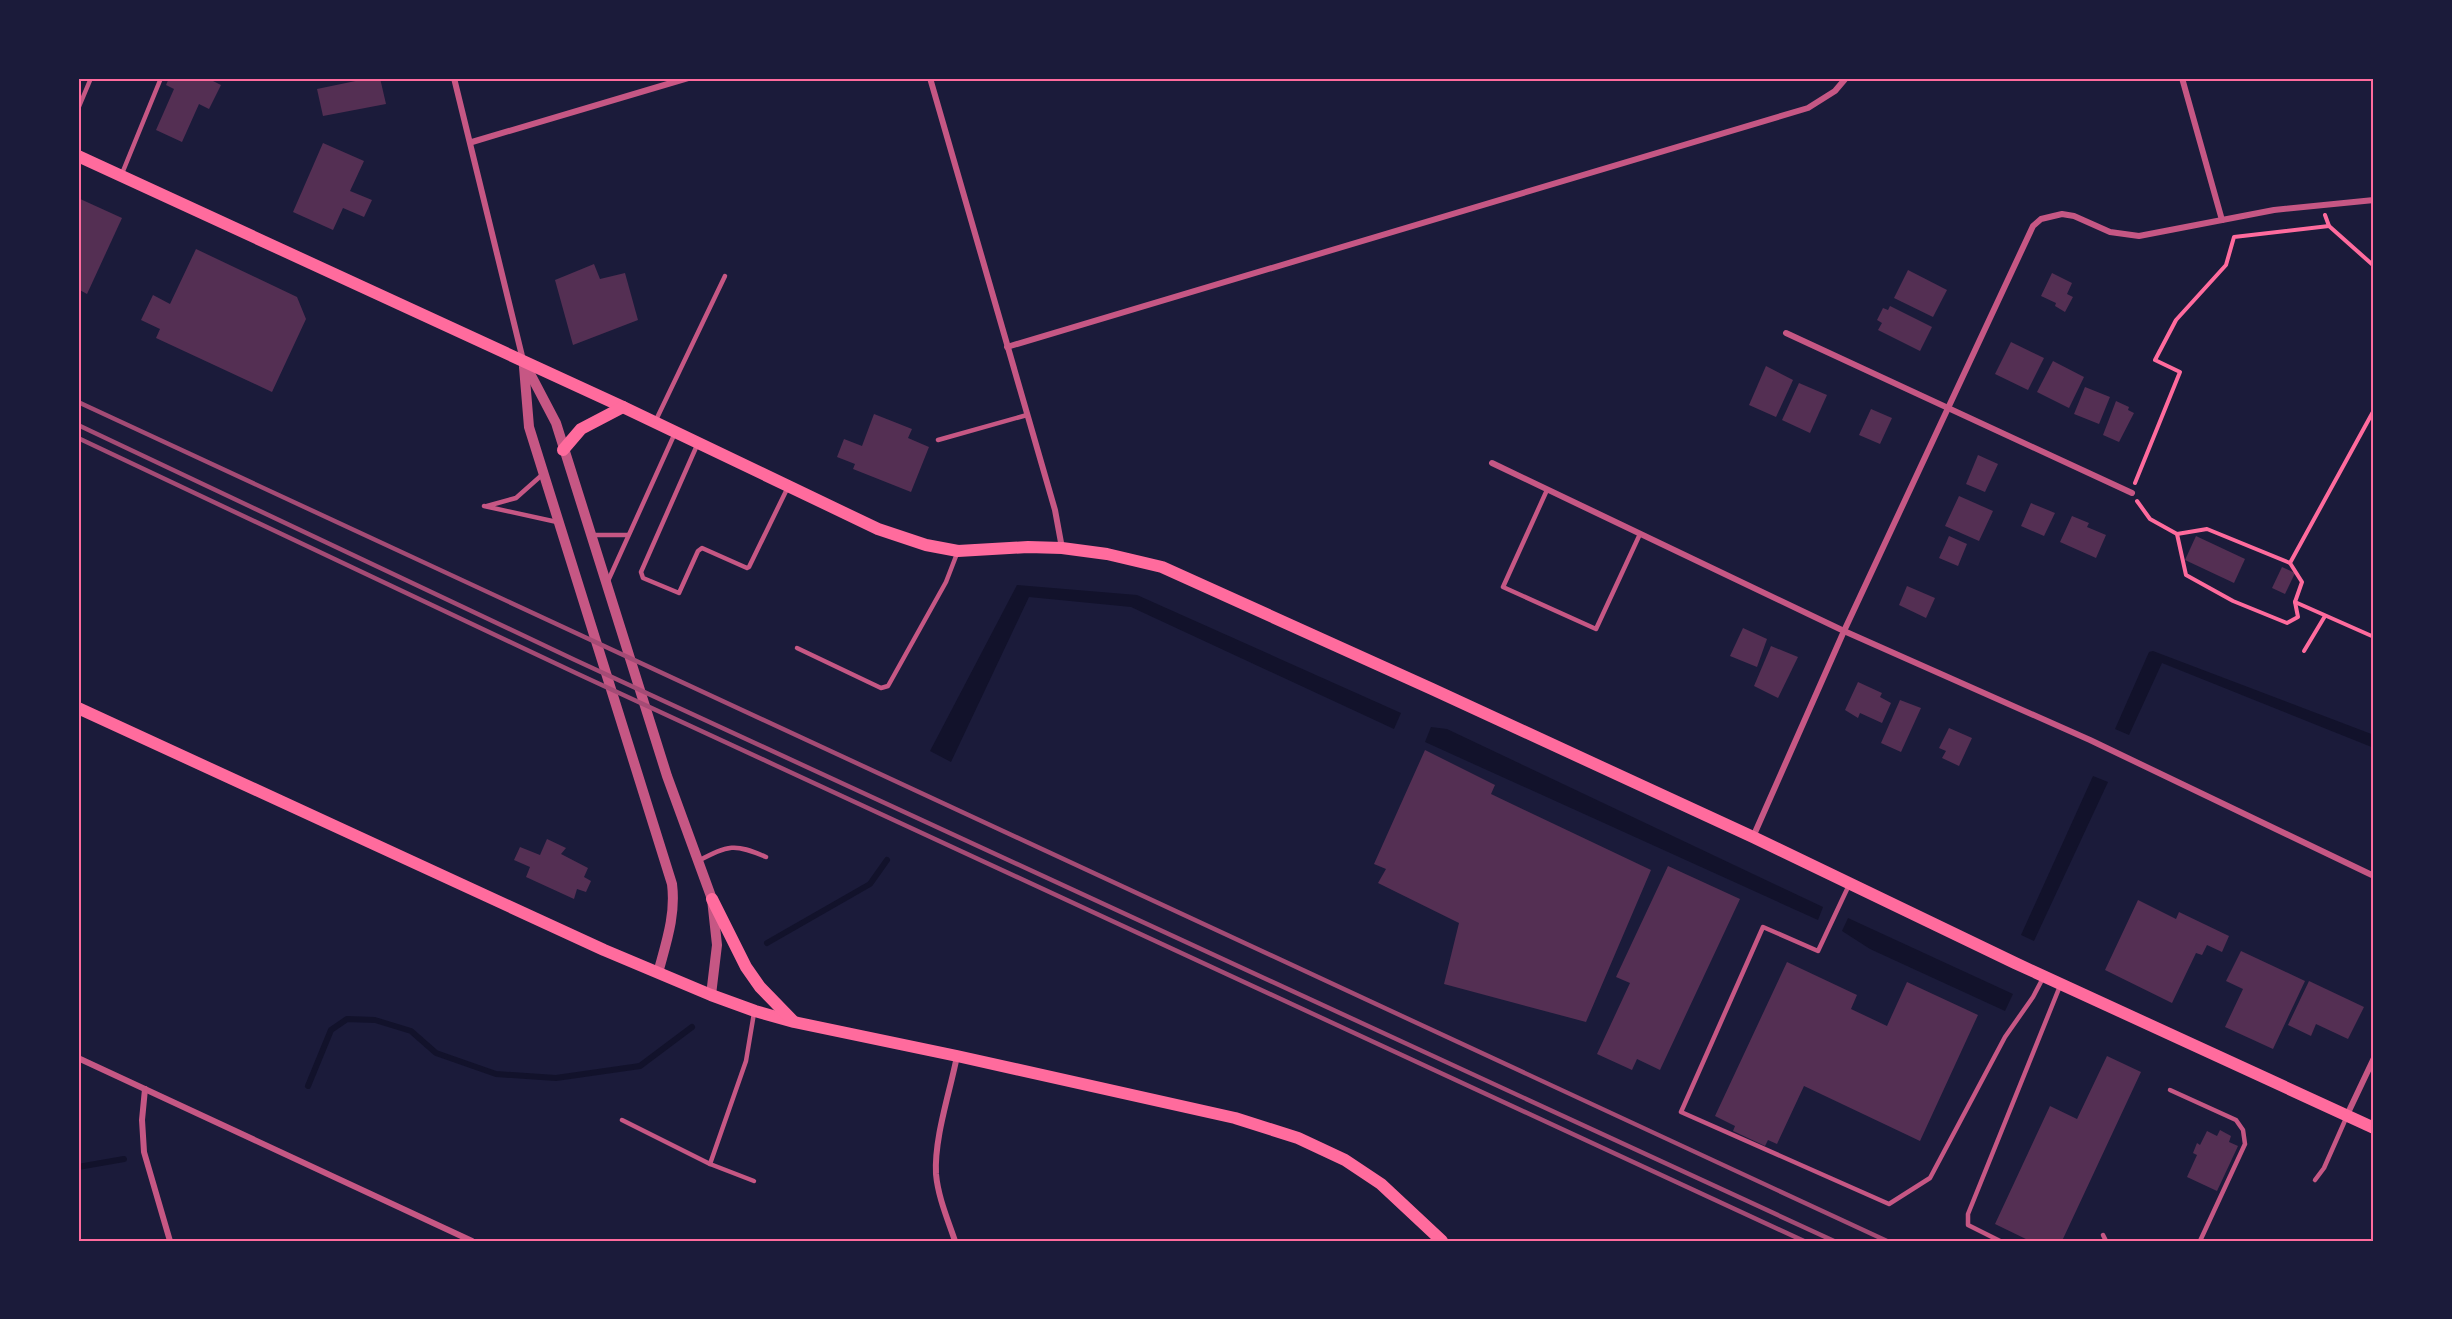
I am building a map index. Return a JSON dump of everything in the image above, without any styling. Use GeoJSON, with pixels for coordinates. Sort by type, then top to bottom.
{"type":"FeatureCollection","features":[{"type":"Feature","properties":{"kind":"main road"},"geometry":{"type":"LineString","coordinates":[[78,156],[623,407],[878,529],[926,545],[958,551],[1028,547],[1062,548],[1107,554],[1162,567],[1753,837],[2044,976],[2374,1128]]}},
{"type":"Feature","properties":{"kind":"main road"},"geometry":{"type":"LineString","coordinates":[[563,450],[581,429],[623,407]]}},
{"type":"Feature","properties":{"kind":"main road"},"geometry":{"type":"LineString","coordinates":[[78,708],[658,973],[755,1011],[794,1022],[1235,1118],[1298,1138],[1345,1160],[1381,1184],[1442,1241]]}},
{"type":"Feature","properties":{"kind":"main road"},"geometry":{"type":"LineString","coordinates":[[712,899],[746,967],[760,987],[794,1022]]}},
{"type":"Feature","properties":{"kind":"street"},"geometry":{"type":"LineString","coordinates":[[454,78],[472,142],[524,362],[529,427],[672,884],[674,900],[672,919],[658,973]]}},
{"type":"Feature","properties":{"kind":"street"},"geometry":{"type":"LineString","coordinates":[[472,142],[688,78]]}},
{"type":"Feature","properties":{"kind":"street"},"geometry":{"type":"LineString","coordinates":[[930,78],[1055,510],[1062,548]]}},
{"type":"Feature","properties":{"kind":"street"},"geometry":{"type":"LineString","coordinates":[[1007,347],[1808,108],[1835,91],[1846,78]]}},
{"type":"Feature","properties":{"kind":"street"},"geometry":{"type":"LineString","coordinates":[[2182,78],[2222,220]]}},
{"type":"Feature","properties":{"kind":"street"},"geometry":{"type":"LineString","coordinates":[[1753,837],[1844,631],[2033,226],[2041,219],[2062,214],[2074,216],[2110,232],[2139,236],[2274,210],[2374,200]]}},
{"type":"Feature","properties":{"kind":"street"},"geometry":{"type":"LineString","coordinates":[[1786,333],[2132,493]]}},
{"type":"Feature","properties":{"kind":"street"},"geometry":{"type":"LineString","coordinates":[[524,362],[556,423],[667,776],[712,899],[717,953],[711,995]]}},
{"type":"Feature","properties":{"kind":"street"},"geometry":{"type":"LineString","coordinates":[[1492,463],[1844,631],[2090,740],[2374,876]]}},
{"type":"Feature","properties":{"kind":"street"},"geometry":{"type":"LineString","coordinates":[[955,1241],[940,1194],[936,1165],[957,1056]]}},
{"type":"Feature","properties":{"kind":"street"},"geometry":{"type":"LineString","coordinates":[[78,1058],[472,1241]]}},
{"type":"Feature","properties":{"kind":"street"},"geometry":{"type":"LineString","coordinates":[[2347,1115],[2374,1058]]}},
{"type":"Feature","properties":{"kind":"street"},"geometry":{"type":"LineString","coordinates":[[145,1089],[142,1120],[144,1152],[170,1241]]}},
{"type":"Feature","properties":{"kind":"lane"},"geometry":{"type":"LineString","coordinates":[[78,110],[91,78]]}},
{"type":"Feature","properties":{"kind":"lane"},"geometry":{"type":"LineString","coordinates":[[121,176],[161,78]]}},
{"type":"Feature","properties":{"kind":"lane"},"geometry":{"type":"LineString","coordinates":[[655,422],[724,276]]}},
{"type":"Feature","properties":{"kind":"lane"},"geometry":{"type":"LineString","coordinates":[[938,440],[1027,415]]}},
{"type":"Feature","properties":{"kind":"lane"},"geometry":{"type":"LineString","coordinates":[[606,586],[675,432]]}},
{"type":"Feature","properties":{"kind":"lane"},"geometry":{"type":"LineString","coordinates":[[698,443],[641,572],[644,578],[679,592],[702,548],[749,567],[788,486]]}},
{"type":"Feature","properties":{"kind":"lane"},"geometry":{"type":"LineString","coordinates":[[543,474],[516,498],[484,506],[557,522]]}},
{"type":"Feature","properties":{"kind":"lane"},"geometry":{"type":"LineString","coordinates":[[1547,490],[1503,586],[1596,629],[1640,534]]}},
{"type":"Feature","properties":{"kind":"lane"},"geometry":{"type":"LineString","coordinates":[[590,535],[628,536]]}},
{"type":"Feature","properties":{"kind":"lane"},"geometry":{"type":"LineString","coordinates":[[797,648],[881,687],[888,686],[946,582],[958,551]]}},
{"type":"Feature","properties":{"kind":"lane"},"geometry":{"type":"LineString","coordinates":[[698,861],[724,848],[744,847],[766,857]]}},
{"type":"Feature","properties":{"kind":"lane"},"geometry":{"type":"LineString","coordinates":[[1850,884],[1818,951],[1763,927],[1681,1112],[1889,1204],[1930,1178],[2005,1037],[2033,997],[2044,976]]}},
{"type":"Feature","properties":{"kind":"lane"},"geometry":{"type":"LineString","coordinates":[[2000,1241],[1968,1224],[1968,1214],[2061,983]]}},
{"type":"Feature","properties":{"kind":"lane"},"geometry":{"type":"LineString","coordinates":[[710,1164],[746,1061],[755,1011]]}},
{"type":"Feature","properties":{"kind":"lane"},"geometry":{"type":"LineString","coordinates":[[2170,1090],[2236,1120],[2243,1130],[2245,1144],[2200,1241]]}},
{"type":"Feature","properties":{"kind":"lane"},"geometry":{"type":"LineString","coordinates":[[2315,1180],[2324,1168],[2347,1115]]}},
{"type":"Feature","properties":{"kind":"lane"},"geometry":{"type":"LineString","coordinates":[[622,1120],[710,1164],[754,1181]]}},
{"type":"Feature","properties":{"kind":"lane"},"geometry":{"type":"LineString","coordinates":[[2103,1234],[2106,1241]]}},
{"type":"Feature","properties":{"kind":"path"},"geometry":{"type":"LineString","coordinates":[[2322,206],[2329,226],[2374,266]]}},
{"type":"Feature","properties":{"kind":"path"},"geometry":{"type":"LineString","coordinates":[[2178,534],[2186,575],[2234,601],[2288,623],[2298,617],[2295,602],[2302,582],[2290,562],[2207,529],[2178,534],[2150,519],[2132,493],[2180,372],[2156,360],[2176,320],[2226,265],[2234,237],[2329,226]]}},
{"type":"Feature","properties":{"kind":"path"},"geometry":{"type":"LineString","coordinates":[[2290,562],[2374,410]]}},
{"type":"Feature","properties":{"kind":"path"},"geometry":{"type":"LineString","coordinates":[[2295,602],[2374,637]]}},
{"type":"Feature","properties":{"kind":"path"},"geometry":{"type":"LineString","coordinates":[[2304,651],[2325,616]]}},
{"type":"Feature","properties":{"kind":"shaded area"},"geometry":{"type":"Polygon","coordinates":[[[1017,585],[1137,595],[1401,713],[1394,729],[1131,607],[1029,597],[951,762],[930,751],[1017,585]]]}},
{"type":"Feature","properties":{"kind":"shaded area"},"geometry":{"type":"Polygon","coordinates":[[[2153,651],[2374,735],[2374,748],[2162,663],[2129,735],[2115,729],[2149,652],[2153,651]]]}},
{"type":"Feature","properties":{"kind":"shaded area"},"geometry":{"type":"Polygon","coordinates":[[[1431,727],[1447,729],[1823,907],[1818,920],[1425,742],[1431,727]]]}},
{"type":"Feature","properties":{"kind":"shaded area"},"geometry":{"type":"Polygon","coordinates":[[[2093,776],[2108,782],[2034,941],[2021,935],[2093,776]]]}},
{"type":"Feature","properties":{"kind":"shaded area"},"geometry":{"type":"Polygon","coordinates":[[[1848,918],[2013,994],[2005,1011],[1870,949],[1842,931],[1848,918]]]}},
{"type":"Feature","properties":{"kind":"building"},"geometry":{"type":"Polygon","coordinates":[[[169,78],[207,78],[221,85],[209,109],[199,104],[182,142],[156,130],[174,89],[166,85],[169,78]]]}},
{"type":"Feature","properties":{"kind":"building"},"geometry":{"type":"Polygon","coordinates":[[[380,78],[386,104],[323,116],[317,89],[380,78]]]}},
{"type":"Feature","properties":{"kind":"building"},"geometry":{"type":"Polygon","coordinates":[[[323,143],[364,161],[350,191],[372,200],[364,217],[343,208],[333,230],[293,212],[323,143]]]}},
{"type":"Feature","properties":{"kind":"building"},"geometry":{"type":"Polygon","coordinates":[[[78,198],[122,218],[87,294],[78,289],[78,198]]]}},
{"type":"Feature","properties":{"kind":"building"},"geometry":{"type":"Polygon","coordinates":[[[196,249],[297,297],[306,319],[272,392],[156,338],[160,329],[141,320],[153,295],[170,304],[196,249]]]}},
{"type":"Feature","properties":{"kind":"building"},"geometry":{"type":"Polygon","coordinates":[[[594,264],[600,279],[625,273],[638,320],[573,345],[555,280],[594,264]]]}},
{"type":"Feature","properties":{"kind":"building"},"geometry":{"type":"Polygon","coordinates":[[[1908,270],[1947,290],[1933,317],[1894,298],[1908,270]]]}},
{"type":"Feature","properties":{"kind":"building"},"geometry":{"type":"Polygon","coordinates":[[[2052,273],[2072,283],[2067,294],[2073,297],[2065,312],[2055,306],[2056,303],[2041,296],[2052,273]]]}},
{"type":"Feature","properties":{"kind":"building"},"geometry":{"type":"Polygon","coordinates":[[[1890,306],[1932,327],[1920,351],[1878,330],[1882,323],[1877,320],[1883,308],[1888,310],[1890,306]]]}},
{"type":"Feature","properties":{"kind":"building"},"geometry":{"type":"Polygon","coordinates":[[[2011,342],[2044,358],[2028,390],[1995,374],[2011,342]]]}},
{"type":"Feature","properties":{"kind":"building"},"geometry":{"type":"Polygon","coordinates":[[[2053,361],[2084,377],[2069,408],[2037,392],[2053,361]]]}},
{"type":"Feature","properties":{"kind":"building"},"geometry":{"type":"Polygon","coordinates":[[[1766,366],[1793,380],[1776,417],[1749,405],[1766,366]]]}},
{"type":"Feature","properties":{"kind":"building"},"geometry":{"type":"Polygon","coordinates":[[[1799,383],[1827,395],[1810,433],[1782,420],[1799,383]]]}},
{"type":"Feature","properties":{"kind":"building"},"geometry":{"type":"Polygon","coordinates":[[[2085,387],[2110,397],[2099,424],[2074,414],[2085,387]]]}},
{"type":"Feature","properties":{"kind":"building"},"geometry":{"type":"Polygon","coordinates":[[[2116,401],[2129,407],[2128,410],[2134,413],[2119,442],[2103,435],[2116,401]]]}},
{"type":"Feature","properties":{"kind":"building"},"geometry":{"type":"Polygon","coordinates":[[[1871,409],[1892,418],[1880,444],[1859,435],[1871,409]]]}},
{"type":"Feature","properties":{"kind":"building"},"geometry":{"type":"Polygon","coordinates":[[[874,414],[912,429],[908,438],[929,447],[911,492],[853,469],[855,464],[837,457],[844,439],[862,446],[874,414]]]}},
{"type":"Feature","properties":{"kind":"building"},"geometry":{"type":"Polygon","coordinates":[[[1978,455],[1998,464],[1985,492],[1966,484],[1978,455]]]}},
{"type":"Feature","properties":{"kind":"building"},"geometry":{"type":"Polygon","coordinates":[[[1959,496],[1993,511],[1979,541],[1945,526],[1959,496]]]}},
{"type":"Feature","properties":{"kind":"building"},"geometry":{"type":"Polygon","coordinates":[[[2031,503],[2055,513],[2044,536],[2021,526],[2031,503]]]}},
{"type":"Feature","properties":{"kind":"building"},"geometry":{"type":"Polygon","coordinates":[[[2072,516],[2089,523],[2087,527],[2106,535],[2096,558],[2060,542],[2072,516]]]}},
{"type":"Feature","properties":{"kind":"building"},"geometry":{"type":"Polygon","coordinates":[[[1949,536],[1967,544],[1958,566],[1939,558],[1949,536]]]}},
{"type":"Feature","properties":{"kind":"building"},"geometry":{"type":"Polygon","coordinates":[[[2196,536],[2245,559],[2234,583],[2185,560],[2196,536]]]}},
{"type":"Feature","properties":{"kind":"building"},"geometry":{"type":"Polygon","coordinates":[[[2282,567],[2295,573],[2285,594],[2272,588],[2282,567]]]}},
{"type":"Feature","properties":{"kind":"building"},"geometry":{"type":"Polygon","coordinates":[[[1907,586],[1935,598],[1926,618],[1899,605],[1907,586]]]}},
{"type":"Feature","properties":{"kind":"building"},"geometry":{"type":"Polygon","coordinates":[[[1743,628],[1767,639],[1757,667],[1730,656],[1743,628]]]}},
{"type":"Feature","properties":{"kind":"building"},"geometry":{"type":"Polygon","coordinates":[[[1771,646],[1798,657],[1778,698],[1754,686],[1771,646]]]}},
{"type":"Feature","properties":{"kind":"building"},"geometry":{"type":"Polygon","coordinates":[[[1858,682],[1882,693],[1880,697],[1891,703],[1882,723],[1860,713],[1858,718],[1845,710],[1858,682]]]}},
{"type":"Feature","properties":{"kind":"building"},"geometry":{"type":"Polygon","coordinates":[[[1900,700],[1921,708],[1901,752],[1881,743],[1900,700]]]}},
{"type":"Feature","properties":{"kind":"building"},"geometry":{"type":"Polygon","coordinates":[[[1949,728],[1972,738],[1959,766],[1942,758],[1946,751],[1939,748],[1949,728]]]}},
{"type":"Feature","properties":{"kind":"building"},"geometry":{"type":"Polygon","coordinates":[[[1425,750],[1495,785],[1491,794],[1651,870],[1586,1022],[1444,984],[1459,923],[1378,883],[1386,869],[1374,864],[1425,750]]]}},
{"type":"Feature","properties":{"kind":"building"},"geometry":{"type":"Polygon","coordinates":[[[547,839],[566,848],[561,854],[588,868],[584,877],[591,881],[586,892],[577,889],[574,899],[526,877],[530,867],[514,860],[520,847],[540,855],[547,839]]]}},
{"type":"Feature","properties":{"kind":"building"},"geometry":{"type":"Polygon","coordinates":[[[1668,866],[1740,899],[1660,1070],[1637,1059],[1632,1070],[1597,1054],[1630,983],[1616,977],[1668,866]]]}},
{"type":"Feature","properties":{"kind":"building"},"geometry":{"type":"Polygon","coordinates":[[[2138,900],[2176,919],[2179,912],[2229,936],[2222,952],[2207,945],[2202,955],[2196,953],[2172,1003],[2105,970],[2138,900]]]}},
{"type":"Feature","properties":{"kind":"building"},"geometry":{"type":"Polygon","coordinates":[[[2241,951],[2305,981],[2273,1049],[2225,1027],[2243,989],[2226,981],[2241,951]]]}},
{"type":"Feature","properties":{"kind":"building"},"geometry":{"type":"Polygon","coordinates":[[[1787,962],[1857,995],[1851,1009],[1887,1026],[1907,982],[1978,1015],[1920,1141],[1804,1086],[1777,1144],[1768,1140],[1765,1146],[1733,1131],[1735,1126],[1715,1116],[1787,962]]]}},
{"type":"Feature","properties":{"kind":"building"},"geometry":{"type":"Polygon","coordinates":[[[2309,981],[2364,1007],[2348,1039],[2316,1024],[2311,1036],[2288,1025],[2309,981]]]}},
{"type":"Feature","properties":{"kind":"building"},"geometry":{"type":"Polygon","coordinates":[[[2107,1056],[2141,1072],[2062,1241],[2030,1241],[1995,1224],[2050,1106],[2077,1119],[2107,1056]]]}},
{"type":"Feature","properties":{"kind":"building"},"geometry":{"type":"Polygon","coordinates":[[[2220,1130],[2231,1136],[2229,1142],[2238,1146],[2217,1191],[2187,1177],[2197,1155],[2193,1153],[2197,1143],[2200,1145],[2207,1131],[2217,1136],[2220,1130]]]}},
{"type":"Feature","properties":{"kind":"waterway"},"geometry":{"type":"LineString","coordinates":[[767,943],[870,884],[887,860]]}},
{"type":"Feature","properties":{"kind":"waterway"},"geometry":{"type":"LineString","coordinates":[[308,1086],[331,1030],[347,1019],[375,1020],[411,1031],[436,1053],[496,1074],[556,1078],[640,1066],[692,1027]]}},
{"type":"Feature","properties":{"kind":"waterway"},"geometry":{"type":"LineString","coordinates":[[78,1167],[124,1159]]}},
{"type":"Feature","properties":{"kind":"railway"},"geometry":{"type":"LineString","coordinates":[[78,402],[1887,1241]]}},
{"type":"Feature","properties":{"kind":"railway"},"geometry":{"type":"LineString","coordinates":[[78,425],[575,660],[1834,1241]]}},
{"type":"Feature","properties":{"kind":"railway"},"geometry":{"type":"LineString","coordinates":[[78,438],[578,674],[1804,1241]]}}]}
